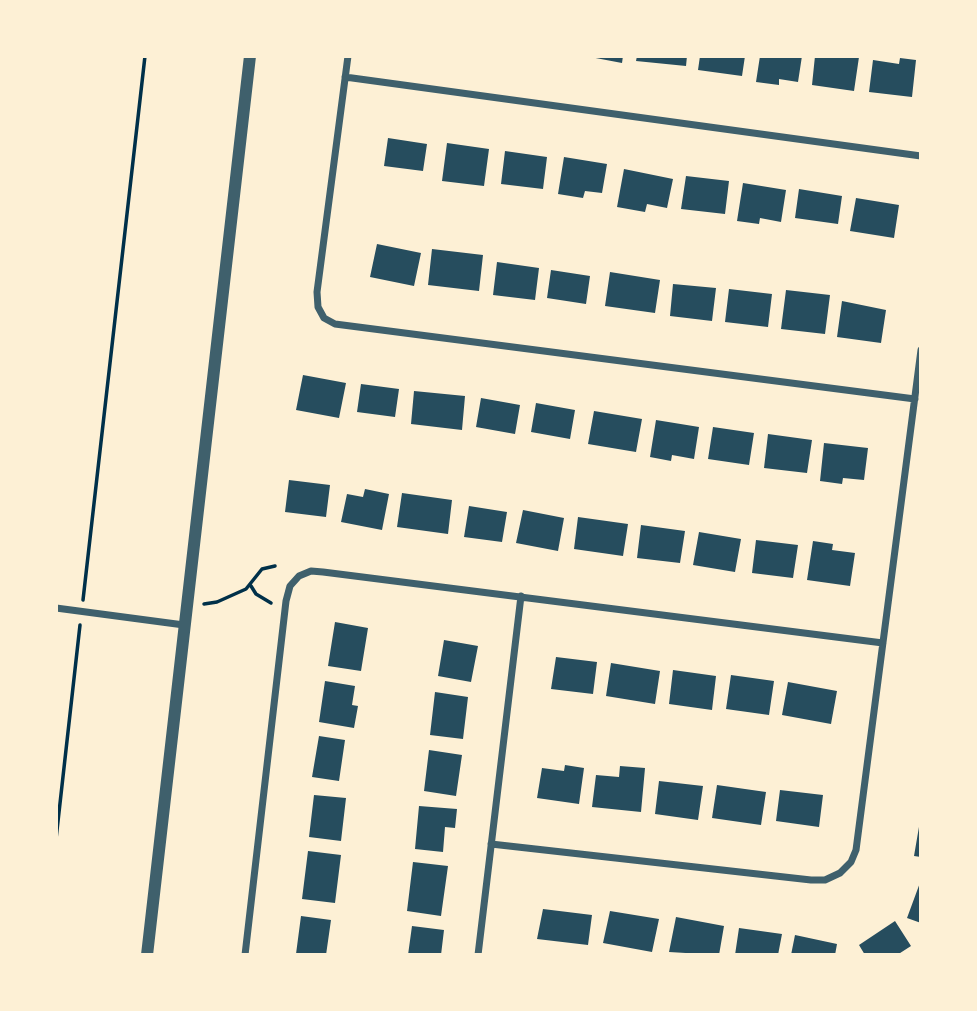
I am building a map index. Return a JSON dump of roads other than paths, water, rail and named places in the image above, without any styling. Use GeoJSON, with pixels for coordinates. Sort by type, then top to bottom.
{"type":"FeatureCollection","features":[{"type":"Feature","properties":{"kind":"street"},"geometry":{"type":"LineString","coordinates":[[146,955],[250,56]]}},
{"type":"Feature","properties":{"kind":"street"},"geometry":{"type":"LineString","coordinates":[[348,56],[317,292],[318,307],[324,318],[348,327],[915,399]]}},
{"type":"Feature","properties":{"kind":"street"},"geometry":{"type":"LineString","coordinates":[[345,78],[921,156]]}},
{"type":"Feature","properties":{"kind":"street"},"geometry":{"type":"LineString","coordinates":[[491,844],[811,880],[825,880],[841,873],[851,862],[856,850],[921,350]]}},
{"type":"Feature","properties":{"kind":"street"},"geometry":{"type":"LineString","coordinates":[[245,955],[286,601],[290,586],[299,576],[311,571],[323,572],[883,643]]}},
{"type":"Feature","properties":{"kind":"street"},"geometry":{"type":"LineString","coordinates":[[478,955],[521,596]]}},
{"type":"Feature","properties":{"kind":"street"},"geometry":{"type":"LineString","coordinates":[[56,608],[184,625]]}}]}
